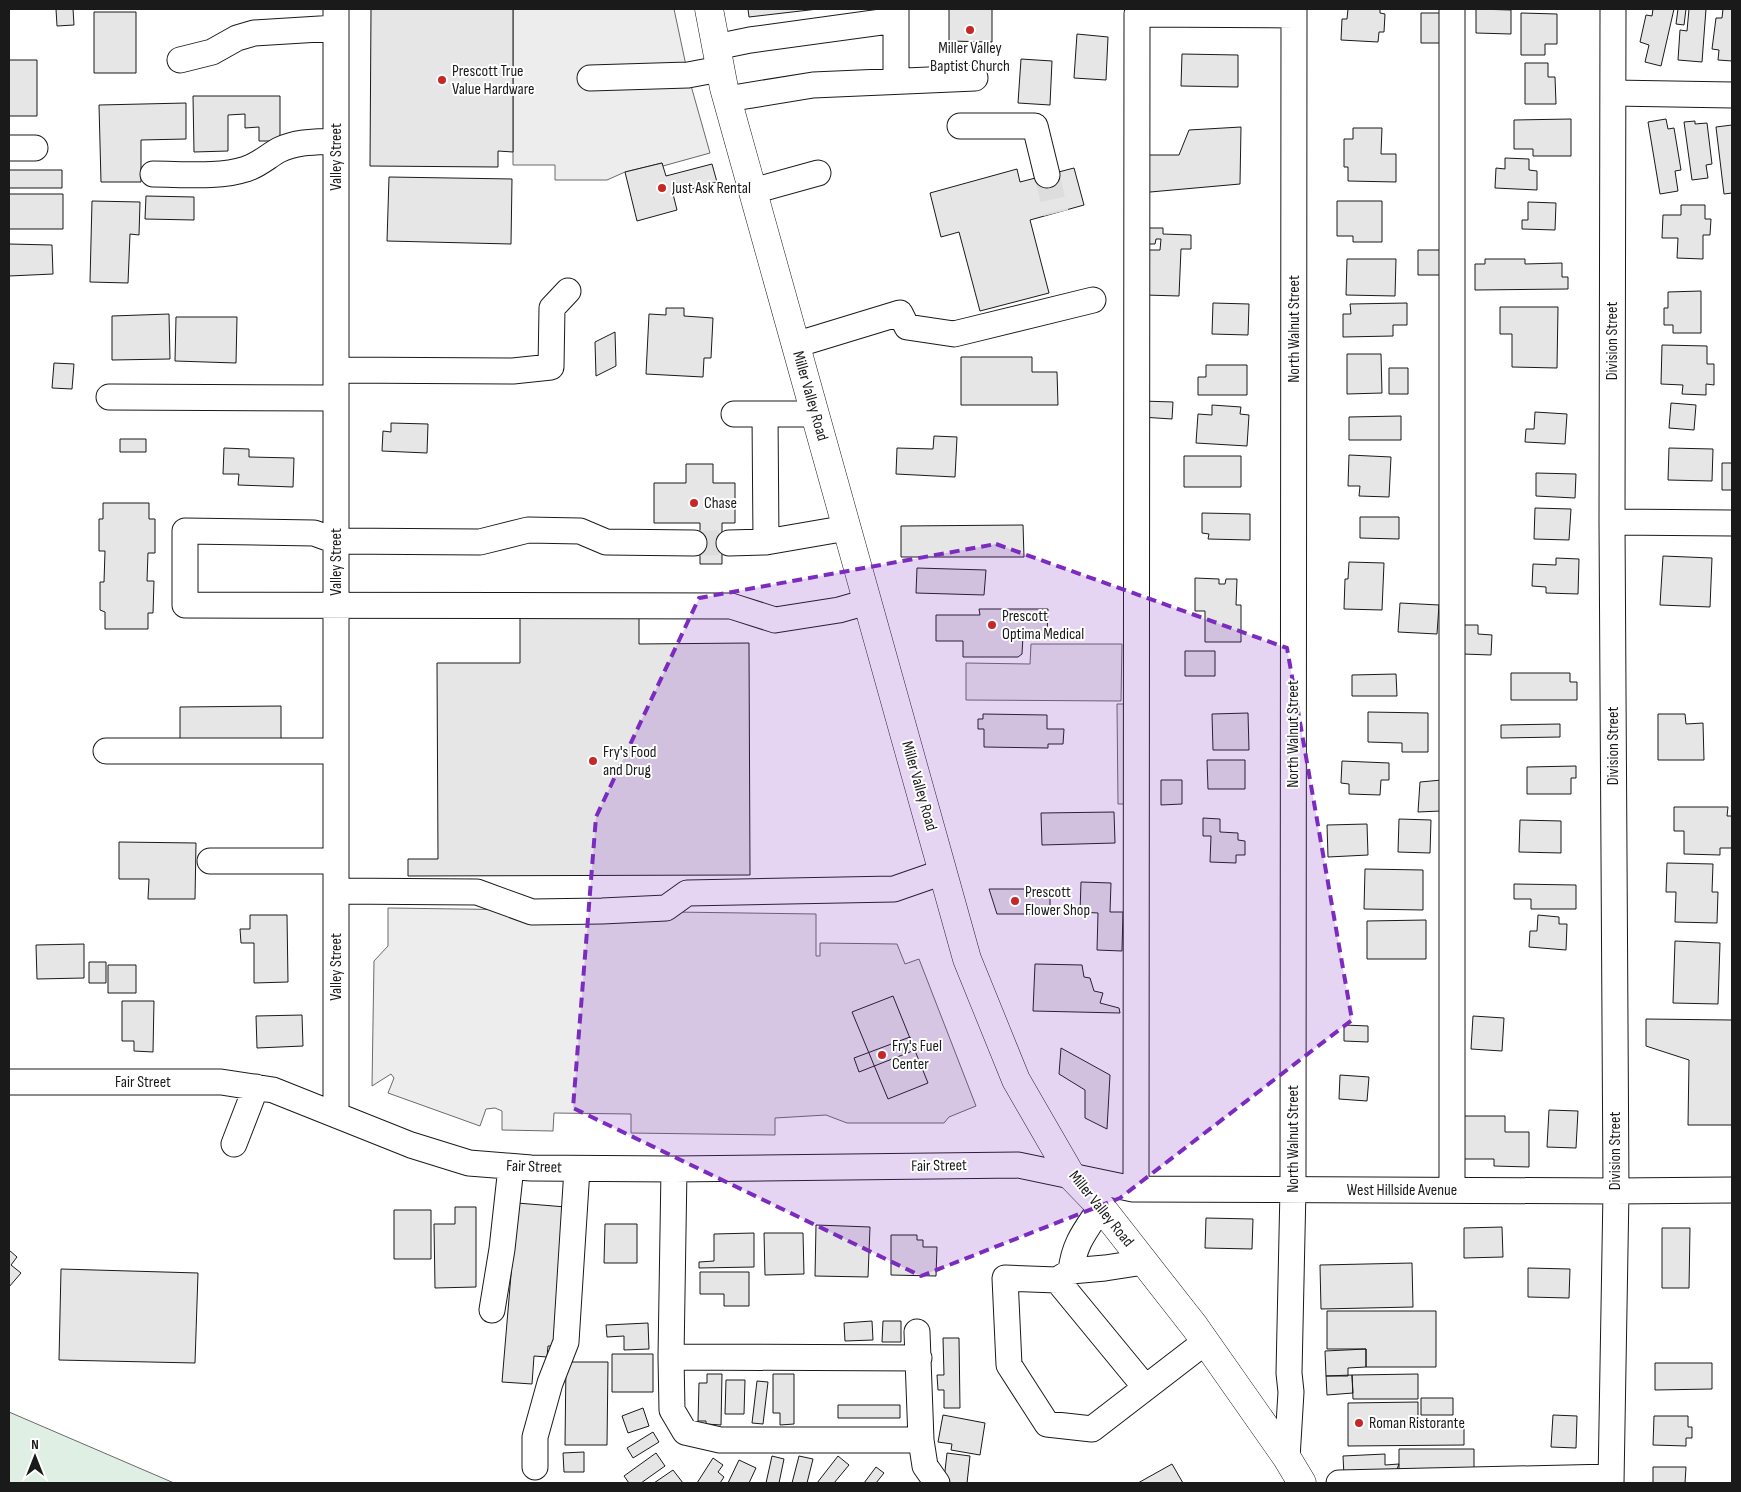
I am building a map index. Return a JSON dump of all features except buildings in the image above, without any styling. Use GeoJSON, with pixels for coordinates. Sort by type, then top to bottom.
{"type":"FeatureCollection","features":[{"type":"Feature","properties":{"kind":"main road","name":"Miller Valley Road"},"geometry":{"type":"LineString","coordinates":[[709,9],[727,99],[967,960],[1016,1080],[1072,1177],[1101,1207],[1205,1342],[1287,1458],[1302,1483]]}},
{"type":"Feature","properties":{"kind":"street"},"geometry":{"type":"LineString","coordinates":[[1452,9],[1452,1190]]}},
{"type":"Feature","properties":{"kind":"street","name":"Division Street"},"geometry":{"type":"LineString","coordinates":[[1611,1480],[1616,1191],[1612,522],[1613,9]]}},
{"type":"Feature","properties":{"kind":"street"},"geometry":{"type":"LineString","coordinates":[[1136,1189],[1136,14],[1154,11],[1294,12]]}},
{"type":"Feature","properties":{"kind":"street","name":"North Walnut Street"},"geometry":{"type":"LineString","coordinates":[[1287,1458],[1291,1392],[1289,1373],[1293,1189],[1294,12]]}},
{"type":"Feature","properties":{"kind":"street"},"geometry":{"type":"LineString","coordinates":[[590,78],[688,76],[750,40],[896,14],[896,80]]}},
{"type":"Feature","properties":{"kind":"street"},"geometry":{"type":"LineString","coordinates":[[180,60],[212,52],[237,38],[254,33],[336,18]]}},
{"type":"Feature","properties":{"kind":"street","name":"Valley Street"},"geometry":{"type":"LineString","coordinates":[[336,18],[336,1115]]}},
{"type":"Feature","properties":{"kind":"street"},"geometry":{"type":"LineString","coordinates":[[727,99],[813,85],[975,78]]}},
{"type":"Feature","properties":{"kind":"street"},"geometry":{"type":"LineString","coordinates":[[1612,93],[1732,95]]}},
{"type":"Feature","properties":{"kind":"street"},"geometry":{"type":"LineString","coordinates":[[960,126],[1035,126],[1047,175]]}},
{"type":"Feature","properties":{"kind":"street"},"geometry":{"type":"LineString","coordinates":[[154,174],[228,174],[247,169],[264,161],[278,150],[296,143],[336,141]]}},
{"type":"Feature","properties":{"kind":"street"},"geometry":{"type":"LineString","coordinates":[[9,148],[35,148]]}},
{"type":"Feature","properties":{"kind":"street"},"geometry":{"type":"LineString","coordinates":[[752,191],[818,173]]}},
{"type":"Feature","properties":{"kind":"street"},"geometry":{"type":"LineString","coordinates":[[336,370],[514,371],[551,367],[552,308],[568,291]]}},
{"type":"Feature","properties":{"kind":"street"},"geometry":{"type":"LineString","coordinates":[[795,345],[900,313],[907,327],[954,334],[1093,300]]}},
{"type":"Feature","properties":{"kind":"street"},"geometry":{"type":"LineString","coordinates":[[109,397],[336,398]]}},
{"type":"Feature","properties":{"kind":"street"},"geometry":{"type":"LineString","coordinates":[[734,414],[815,414]]}},
{"type":"Feature","properties":{"kind":"street"},"geometry":{"type":"LineString","coordinates":[[766,414],[766,542]]}},
{"type":"Feature","properties":{"kind":"street"},"geometry":{"type":"LineString","coordinates":[[1612,522],[1732,523]]}},
{"type":"Feature","properties":{"kind":"street"},"geometry":{"type":"LineString","coordinates":[[729,543],[766,542],[847,528]]}},
{"type":"Feature","properties":{"kind":"street"},"geometry":{"type":"LineString","coordinates":[[694,543],[606,542],[580,531],[528,530],[480,542],[336,541],[314,533],[185,531],[185,605],[731,606],[775,620],[839,610],[867,602]]}},
{"type":"Feature","properties":{"kind":"street"},"geometry":{"type":"LineString","coordinates":[[106,751],[336,751]]}},
{"type":"Feature","properties":{"kind":"street"},"geometry":{"type":"LineString","coordinates":[[210,861],[336,861]]}},
{"type":"Feature","properties":{"kind":"street"},"geometry":{"type":"LineString","coordinates":[[336,891],[477,892],[532,912],[602,911],[666,908],[687,893],[894,889],[943,872]]}},
{"type":"Feature","properties":{"kind":"street","name":"Fair Street"},"geometry":{"type":"LineString","coordinates":[[9,1082],[221,1082],[256,1087],[273,1090],[411,1145],[469,1163],[511,1167],[674,1169],[1018,1164],[1072,1177]]}},
{"type":"Feature","properties":{"kind":"street"},"geometry":{"type":"LineString","coordinates":[[234,1144],[256,1087]]}},
{"type":"Feature","properties":{"kind":"street"},"geometry":{"type":"LineString","coordinates":[[492,1310],[502,1249],[511,1167]]}},
{"type":"Feature","properties":{"kind":"street"},"geometry":{"type":"LineString","coordinates":[[535,1467],[535,1437],[550,1383],[566,1342],[577,1169]]}},
{"type":"Feature","properties":{"kind":"street"},"geometry":{"type":"LineString","coordinates":[[674,1169],[672,1410],[685,1432],[720,1440],[921,1440]]}},
{"type":"Feature","properties":{"kind":"street","name":"West Hillside Avenue"},"geometry":{"type":"LineString","coordinates":[[1072,1177],[1136,1189],[1732,1190]]}},
{"type":"Feature","properties":{"kind":"street"},"geometry":{"type":"LineString","coordinates":[[1064,1275],[1081,1237],[1101,1207]]}},
{"type":"Feature","properties":{"kind":"street"},"geometry":{"type":"LineString","coordinates":[[1144,1262],[1064,1275],[1006,1278],[1008,1365],[1047,1424],[1092,1429],[1205,1342]]}},
{"type":"Feature","properties":{"kind":"street"},"geometry":{"type":"LineString","coordinates":[[1064,1275],[1146,1388]]}},
{"type":"Feature","properties":{"kind":"street"},"geometry":{"type":"LineString","coordinates":[[917,1332],[921,1440],[925,1466],[938,1483]]}},
{"type":"Feature","properties":{"kind":"street"},"geometry":{"type":"LineString","coordinates":[[671,1357],[919,1358]]}},
{"type":"Feature","properties":{"kind":"street"},"geometry":{"type":"LineString","coordinates":[[1339,1483],[1611,1480]]}},
{"type":"Feature","properties":{"kind":"highlighted area"},"geometry":{"type":"Polygon","coordinates":[[[996,544],[1287,648],[1352,1020],[1120,1198],[921,1276],[573,1108],[596,817],[699,598],[996,544]]]}},
{"type":"Feature","properties":{"kind":"green space"},"geometry":{"type":"Polygon","coordinates":[[[9,1412],[174,1483],[9,1483],[9,1412]]]}},
{"type":"Feature","properties":{"kind":"shaded area"},"geometry":{"type":"Polygon","coordinates":[[[513,9],[674,9],[688,75],[710,153],[663,166],[662,163],[625,172],[607,180],[555,180],[555,165],[513,165],[513,9]]]}},
{"type":"Feature","properties":{"kind":"shaded area"},"geometry":{"type":"Polygon","coordinates":[[[1031,644],[1122,644],[1121,701],[966,700],[966,663],[1030,664],[1031,644]]]}},
{"type":"Feature","properties":{"kind":"shaded area"},"geometry":{"type":"Polygon","coordinates":[[[1117,704],[1136,704],[1137,804],[1118,804],[1117,704]]]}},
{"type":"Feature","properties":{"kind":"shaded area"},"geometry":{"type":"Polygon","coordinates":[[[388,908],[816,914],[816,956],[820,956],[820,943],[897,944],[905,964],[919,959],[976,1106],[949,1117],[944,1123],[847,1123],[826,1115],[775,1118],[775,1135],[631,1133],[631,1114],[554,1113],[553,1131],[502,1130],[502,1111],[495,1108],[486,1109],[480,1126],[388,1093],[394,1078],[391,1074],[372,1086],[374,961],[388,946],[388,908]]]}},
{"type":"Feature","properties":{"kind":"tunnel"},"geometry":{"type":"LineString","coordinates":[[1047,175],[1056,213]]}},
{"type":"Feature","properties":{"kind":"tunnel"},"geometry":{"type":"LineString","coordinates":[[694,543],[729,543]]}},
{"type":"Feature","properties":{"kind":"place","name":"Miller Valley Baptist Church"},"geometry":{"type":"Point","coordinates":[970,30]}},
{"type":"Feature","properties":{"kind":"place","name":"Prescott True Value Hardware"},"geometry":{"type":"Point","coordinates":[442,80]}},
{"type":"Feature","properties":{"kind":"place","name":"Just Ask Rental"},"geometry":{"type":"Point","coordinates":[662,188]}},
{"type":"Feature","properties":{"kind":"place","name":"Chase"},"geometry":{"type":"Point","coordinates":[694,503]}},
{"type":"Feature","properties":{"kind":"place","name":"Prescott Optima Medical"},"geometry":{"type":"Point","coordinates":[992,625]}},
{"type":"Feature","properties":{"kind":"place","name":"Fry's Food and Drug"},"geometry":{"type":"Point","coordinates":[593,761]}},
{"type":"Feature","properties":{"kind":"place","name":"Prescott Flower Shop"},"geometry":{"type":"Point","coordinates":[1015,901]}},
{"type":"Feature","properties":{"kind":"place","name":"Fry's Fuel Center"},"geometry":{"type":"Point","coordinates":[882,1055]}},
{"type":"Feature","properties":{"kind":"place","name":"Roman Ristorante"},"geometry":{"type":"Point","coordinates":[1359,1423]}}]}
